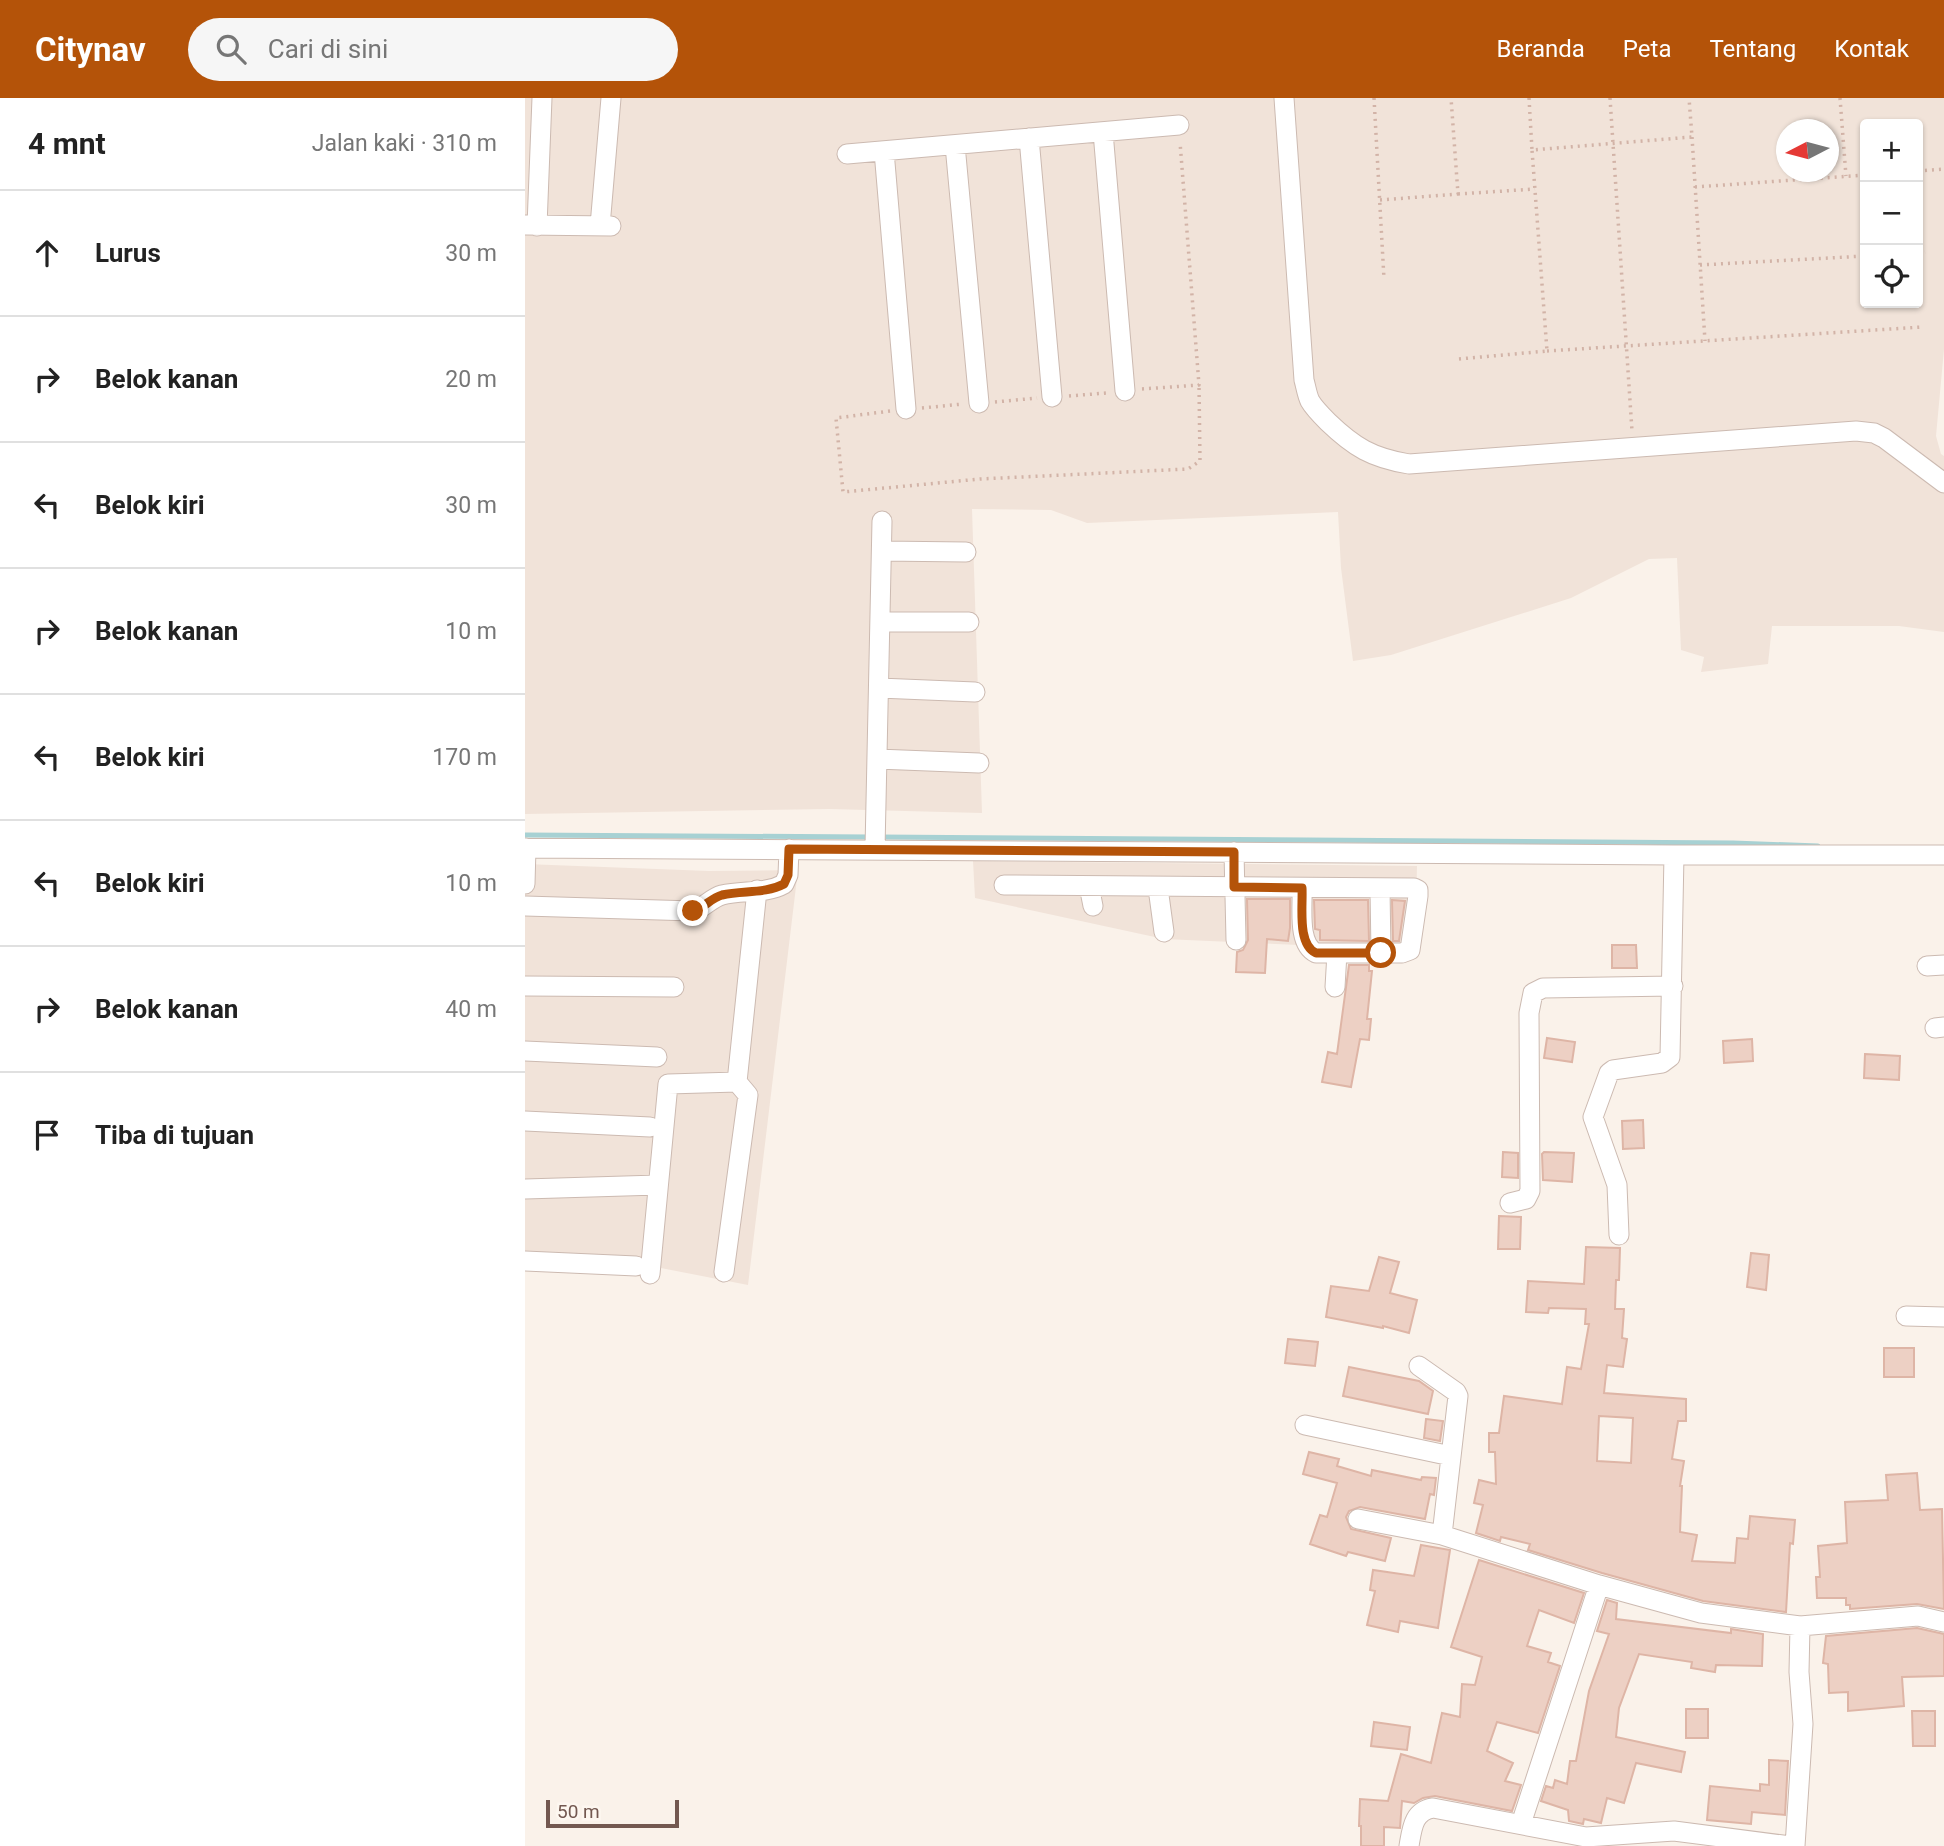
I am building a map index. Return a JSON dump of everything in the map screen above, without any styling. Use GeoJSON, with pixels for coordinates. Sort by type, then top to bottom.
{"type":"FeatureCollection","features":[{"type":"Feature","properties":{"kind":"street"},"geometry":{"type":"LineString","coordinates":[[542,98],[531,225],[606,226],[611,98]]}},
{"type":"Feature","properties":{"kind":"street"},"geometry":{"type":"LineString","coordinates":[[1284,98],[1304,380],[1311,401],[1324,417],[1344,438],[1366,453],[1387,461],[1409,464],[1865,432],[1884,438],[1944,484]]}},
{"type":"Feature","properties":{"kind":"street"},"geometry":{"type":"LineString","coordinates":[[847,154],[1179,125]]}},
{"type":"Feature","properties":{"kind":"street"},"geometry":{"type":"LineString","coordinates":[[1103,132],[1125,391]]}},
{"type":"Feature","properties":{"kind":"street"},"geometry":{"type":"LineString","coordinates":[[1029,138],[1052,397]]}},
{"type":"Feature","properties":{"kind":"street"},"geometry":{"type":"LineString","coordinates":[[955,145],[979,403]]}},
{"type":"Feature","properties":{"kind":"street"},"geometry":{"type":"LineString","coordinates":[[884,151],[906,409]]}},
{"type":"Feature","properties":{"kind":"street"},"geometry":{"type":"LineString","coordinates":[[875,841],[882,521]]}},
{"type":"Feature","properties":{"kind":"street"},"geometry":{"type":"LineString","coordinates":[[882,551],[966,552]]}},
{"type":"Feature","properties":{"kind":"street"},"geometry":{"type":"LineString","coordinates":[[880,622],[969,622]]}},
{"type":"Feature","properties":{"kind":"street"},"geometry":{"type":"LineString","coordinates":[[879,688],[975,692]]}},
{"type":"Feature","properties":{"kind":"street"},"geometry":{"type":"LineString","coordinates":[[877,760],[979,763]]}},
{"type":"Feature","properties":{"kind":"street"},"geometry":{"type":"LineString","coordinates":[[525,884],[526,848],[789,849],[875,841],[1234,852],[1944,855]]}},
{"type":"Feature","properties":{"kind":"street"},"geometry":{"type":"LineString","coordinates":[[525,906],[693,911],[702,909],[717,896],[771,889],[784,884],[788,875],[789,849]]}},
{"type":"Feature","properties":{"kind":"street"},"geometry":{"type":"LineString","coordinates":[[1234,852],[1236,940]]}},
{"type":"Feature","properties":{"kind":"street"},"geometry":{"type":"LineString","coordinates":[[1619,1235],[1617,1185],[1593,1117],[1609,1073],[1613,1070],[1662,1063],[1670,1057],[1674,855]]}},
{"type":"Feature","properties":{"kind":"street"},"geometry":{"type":"LineString","coordinates":[[1004,885],[1414,888],[1418,894],[1410,950],[1402,953],[1316,953],[1306,945],[1302,888]]}},
{"type":"Feature","properties":{"kind":"street"},"geometry":{"type":"LineString","coordinates":[[1089,886],[1093,906]]}},
{"type":"Feature","properties":{"kind":"street"},"geometry":{"type":"LineString","coordinates":[[1158,888],[1164,932]]}},
{"type":"Feature","properties":{"kind":"street"},"geometry":{"type":"LineString","coordinates":[[1380,889],[1381,953]]}},
{"type":"Feature","properties":{"kind":"street"},"geometry":{"type":"LineString","coordinates":[[724,1272],[748,1095],[737,1082],[757,890]]}},
{"type":"Feature","properties":{"kind":"street"},"geometry":{"type":"LineString","coordinates":[[1335,987],[1337,953]]}},
{"type":"Feature","properties":{"kind":"street"},"geometry":{"type":"LineString","coordinates":[[525,986],[674,987]]}},
{"type":"Feature","properties":{"kind":"street"},"geometry":{"type":"LineString","coordinates":[[1510,1203],[1526,1199],[1530,1191],[1529,1013],[1533,993],[1543,988],[1672,986]]}},
{"type":"Feature","properties":{"kind":"street"},"geometry":{"type":"LineString","coordinates":[[525,1051],[657,1057]]}},
{"type":"Feature","properties":{"kind":"street"},"geometry":{"type":"LineString","coordinates":[[525,1261],[643,1270],[658,1185],[668,1084],[737,1082]]}},
{"type":"Feature","properties":{"kind":"street"},"geometry":{"type":"LineString","coordinates":[[525,1121],[650,1127]]}},
{"type":"Feature","properties":{"kind":"street"},"geometry":{"type":"LineString","coordinates":[[525,1189],[658,1185]]}},
{"type":"Feature","properties":{"kind":"street"},"geometry":{"type":"LineString","coordinates":[[1906,1316],[1944,1317]]}},
{"type":"Feature","properties":{"kind":"street"},"geometry":{"type":"LineString","coordinates":[[1419,1366],[1457,1393],[1443,1535]]}},
{"type":"Feature","properties":{"kind":"street"},"geometry":{"type":"LineString","coordinates":[[1305,1425],[1451,1456]]}},
{"type":"Feature","properties":{"kind":"street"},"geometry":{"type":"LineString","coordinates":[[1358,1519],[1443,1535],[1599,1586],[1701,1613],[1800,1626],[1918,1616],[1944,1622]]}},
{"type":"Feature","properties":{"kind":"street"},"geometry":{"type":"LineString","coordinates":[[1521,1824],[1599,1586]]}},
{"type":"Feature","properties":{"kind":"street"},"geometry":{"type":"LineString","coordinates":[[1409,1846],[1412,1826],[1424,1810],[1433,1808],[1586,1837],[1674,1831],[1792,1846],[1803,1724],[1799,1672],[1800,1626]]}},
{"type":"Feature","properties":{"kind":"path"},"geometry":{"type":"LineString","coordinates":[[1374,98],[1384,279]]}},
{"type":"Feature","properties":{"kind":"path"},"geometry":{"type":"LineString","coordinates":[[1451,98],[1458,194]]}},
{"type":"Feature","properties":{"kind":"path"},"geometry":{"type":"LineString","coordinates":[[1529,98],[1547,351]]}},
{"type":"Feature","properties":{"kind":"path"},"geometry":{"type":"LineString","coordinates":[[1610,98],[1633,447]]}},
{"type":"Feature","properties":{"kind":"path"},"geometry":{"type":"LineString","coordinates":[[1689,98],[1705,342]]}},
{"type":"Feature","properties":{"kind":"path"},"geometry":{"type":"LineString","coordinates":[[1840,98],[1846,176]]}},
{"type":"Feature","properties":{"kind":"path"},"geometry":{"type":"LineString","coordinates":[[1179,125],[1199,385],[1200,461],[1188,469],[980,479],[843,492],[837,418],[906,409],[1199,385]]}},
{"type":"Feature","properties":{"kind":"path"},"geometry":{"type":"LineString","coordinates":[[1532,150],[1692,137]]}},
{"type":"Feature","properties":{"kind":"path"},"geometry":{"type":"LineString","coordinates":[[1923,171],[1944,169]]}},
{"type":"Feature","properties":{"kind":"path"},"geometry":{"type":"LineString","coordinates":[[1695,187],[1860,175]]}},
{"type":"Feature","properties":{"kind":"path"},"geometry":{"type":"LineString","coordinates":[[1380,200],[1535,189]]}},
{"type":"Feature","properties":{"kind":"path"},"geometry":{"type":"LineString","coordinates":[[1700,265],[1860,256]]}},
{"type":"Feature","properties":{"kind":"path"},"geometry":{"type":"LineString","coordinates":[[1459,359],[1922,327]]}},
{"type":"Feature","properties":{"kind":"shaded area"},"geometry":{"type":"Polygon","coordinates":[[[525,98],[1944,98],[1944,349],[1936,436],[1944,456],[1944,632],[1899,626],[1772,626],[1768,664],[1701,672],[1704,657],[1681,650],[1677,558],[1649,559],[1571,598],[1391,655],[1353,661],[1341,568],[1338,512],[1087,523],[1051,510],[972,509],[982,813],[829,809],[525,814],[525,98]]]}},
{"type":"Feature","properties":{"kind":"shaded area"},"geometry":{"type":"Polygon","coordinates":[[[973,861],[1417,866],[1415,950],[1164,939],[975,898],[973,861]]]}},
{"type":"Feature","properties":{"kind":"shaded area"},"geometry":{"type":"Polygon","coordinates":[[[525,864],[709,871],[798,870],[748,1285],[625,1261],[525,1260],[525,864]]]}},
{"type":"Feature","properties":{"kind":"building"},"geometry":{"type":"Polygon","coordinates":[[[1247,899],[1290,899],[1288,941],[1267,939],[1265,973],[1236,972],[1237,952],[1243,950],[1248,940],[1247,899]]]}},
{"type":"Feature","properties":{"kind":"building"},"geometry":{"type":"Polygon","coordinates":[[[1314,900],[1368,900],[1369,941],[1320,940],[1320,930],[1315,929],[1314,900]]]}},
{"type":"Feature","properties":{"kind":"building"},"geometry":{"type":"Polygon","coordinates":[[[1392,900],[1405,901],[1399,941],[1393,941],[1392,900]]]}},
{"type":"Feature","properties":{"kind":"building"},"geometry":{"type":"Polygon","coordinates":[[[1612,945],[1636,945],[1637,968],[1612,968],[1612,945]]]}},
{"type":"Feature","properties":{"kind":"building"},"geometry":{"type":"Polygon","coordinates":[[[1349,965],[1369,965],[1369,971],[1372,971],[1367,1019],[1371,1019],[1369,1040],[1360,1039],[1351,1087],[1322,1082],[1328,1052],[1337,1054],[1349,965]]]}},
{"type":"Feature","properties":{"kind":"building"},"geometry":{"type":"Polygon","coordinates":[[[1547,1038],[1575,1042],[1572,1062],[1544,1058],[1547,1038]]]}},
{"type":"Feature","properties":{"kind":"building"},"geometry":{"type":"Polygon","coordinates":[[[1752,1039],[1753,1061],[1724,1063],[1723,1041],[1752,1039]]]}},
{"type":"Feature","properties":{"kind":"building"},"geometry":{"type":"Polygon","coordinates":[[[1865,1054],[1900,1056],[1899,1080],[1864,1078],[1865,1054]]]}},
{"type":"Feature","properties":{"kind":"building"},"geometry":{"type":"Polygon","coordinates":[[[1643,1120],[1644,1148],[1623,1149],[1622,1121],[1643,1120]]]}},
{"type":"Feature","properties":{"kind":"building"},"geometry":{"type":"Polygon","coordinates":[[[1503,1152],[1518,1153],[1518,1178],[1502,1177],[1503,1152]]]}},
{"type":"Feature","properties":{"kind":"building"},"geometry":{"type":"Polygon","coordinates":[[[1544,1152],[1574,1153],[1572,1182],[1543,1180],[1544,1152]]]}},
{"type":"Feature","properties":{"kind":"building"},"geometry":{"type":"Polygon","coordinates":[[[1499,1216],[1521,1217],[1520,1249],[1498,1249],[1499,1216]]]}},
{"type":"Feature","properties":{"kind":"building"},"geometry":{"type":"Polygon","coordinates":[[[1586,1247],[1620,1248],[1615,1309],[1624,1309],[1622,1338],[1627,1339],[1623,1367],[1607,1365],[1604,1393],[1686,1399],[1686,1421],[1678,1421],[1672,1459],[1684,1461],[1680,1486],[1680,1532],[1697,1535],[1692,1561],[1735,1563],[1737,1538],[1748,1539],[1750,1516],[1795,1520],[1793,1544],[1790,1543],[1786,1612],[1703,1601],[1528,1550],[1530,1544],[1501,1537],[1500,1541],[1476,1533],[1483,1505],[1474,1503],[1479,1480],[1496,1484],[1495,1452],[1489,1452],[1489,1433],[1499,1433],[1504,1396],[1562,1404],[1567,1367],[1581,1369],[1589,1324],[1585,1324],[1586,1309],[1549,1308],[1548,1313],[1526,1312],[1528,1281],[1584,1284],[1586,1247]],[[1599,1416],[1597,1461],[1631,1463],[1633,1418],[1599,1416]]]}},
{"type":"Feature","properties":{"kind":"building"},"geometry":{"type":"Polygon","coordinates":[[[1751,1253],[1769,1255],[1766,1290],[1747,1287],[1751,1253]]]}},
{"type":"Feature","properties":{"kind":"building"},"geometry":{"type":"Polygon","coordinates":[[[1379,1257],[1399,1262],[1390,1293],[1417,1300],[1409,1333],[1326,1317],[1331,1286],[1369,1291],[1379,1257]]]}},
{"type":"Feature","properties":{"kind":"building"},"geometry":{"type":"Polygon","coordinates":[[[1288,1339],[1318,1342],[1315,1366],[1285,1363],[1288,1339]]]}},
{"type":"Feature","properties":{"kind":"building"},"geometry":{"type":"Polygon","coordinates":[[[1884,1348],[1914,1348],[1914,1377],[1884,1377],[1884,1348]]]}},
{"type":"Feature","properties":{"kind":"building"},"geometry":{"type":"Polygon","coordinates":[[[1349,1367],[1419,1381],[1433,1391],[1428,1414],[1343,1396],[1349,1367]]]}},
{"type":"Feature","properties":{"kind":"building"},"geometry":{"type":"Polygon","coordinates":[[[1426,1419],[1443,1421],[1440,1441],[1424,1438],[1426,1419]]]}},
{"type":"Feature","properties":{"kind":"building"},"geometry":{"type":"Polygon","coordinates":[[[1309,1452],[1339,1459],[1337,1466],[1371,1476],[1372,1470],[1421,1480],[1422,1477],[1436,1478],[1434,1495],[1430,1494],[1425,1519],[1360,1507],[1349,1511],[1346,1517],[1351,1529],[1391,1538],[1385,1561],[1348,1552],[1346,1556],[1310,1544],[1320,1515],[1327,1517],[1337,1483],[1303,1474],[1309,1452]]]}},
{"type":"Feature","properties":{"kind":"building"},"geometry":{"type":"Polygon","coordinates":[[[1917,1473],[1920,1510],[1942,1509],[1944,1609],[1917,1604],[1850,1609],[1850,1605],[1846,1605],[1846,1598],[1817,1598],[1816,1577],[1820,1577],[1818,1546],[1847,1543],[1845,1502],[1888,1500],[1886,1475],[1917,1473]]]}},
{"type":"Feature","properties":{"kind":"building"},"geometry":{"type":"Polygon","coordinates":[[[1421,1545],[1450,1550],[1438,1628],[1400,1621],[1398,1632],[1367,1625],[1375,1591],[1370,1590],[1373,1570],[1414,1576],[1421,1545]]]}},
{"type":"Feature","properties":{"kind":"building"},"geometry":{"type":"Polygon","coordinates":[[[1479,1560],[1584,1593],[1574,1623],[1539,1610],[1527,1646],[1551,1653],[1548,1662],[1560,1666],[1538,1733],[1497,1722],[1487,1751],[1513,1763],[1505,1781],[1521,1785],[1512,1811],[1435,1796],[1414,1803],[1402,1801],[1400,1828],[1384,1827],[1384,1846],[1361,1846],[1360,1799],[1388,1801],[1401,1754],[1431,1763],[1442,1713],[1460,1717],[1462,1684],[1475,1685],[1482,1657],[1451,1647],[1479,1560]]]}},
{"type":"Feature","properties":{"kind":"building"},"geometry":{"type":"Polygon","coordinates":[[[1607,1600],[1617,1603],[1616,1619],[1731,1633],[1731,1629],[1763,1634],[1762,1666],[1716,1665],[1715,1672],[1691,1668],[1692,1662],[1639,1654],[1619,1708],[1616,1737],[1685,1752],[1681,1772],[1636,1763],[1624,1803],[1607,1798],[1601,1823],[1584,1819],[1583,1824],[1569,1821],[1568,1810],[1541,1801],[1546,1786],[1553,1788],[1555,1780],[1567,1784],[1570,1761],[1576,1761],[1589,1691],[1609,1634],[1597,1631],[1607,1600]]]}},
{"type":"Feature","properties":{"kind":"building"},"geometry":{"type":"Polygon","coordinates":[[[1917,1628],[1944,1634],[1944,1676],[1902,1677],[1904,1706],[1848,1711],[1848,1692],[1829,1693],[1828,1664],[1823,1663],[1826,1636],[1917,1628]]]}},
{"type":"Feature","properties":{"kind":"building"},"geometry":{"type":"Polygon","coordinates":[[[1686,1709],[1708,1709],[1708,1738],[1686,1738],[1686,1709]]]}},
{"type":"Feature","properties":{"kind":"building"},"geometry":{"type":"Polygon","coordinates":[[[1912,1711],[1935,1711],[1935,1746],[1913,1746],[1912,1711]]]}},
{"type":"Feature","properties":{"kind":"building"},"geometry":{"type":"Polygon","coordinates":[[[1374,1722],[1410,1727],[1407,1750],[1371,1746],[1374,1722]]]}},
{"type":"Feature","properties":{"kind":"building"},"geometry":{"type":"Polygon","coordinates":[[[1769,1760],[1788,1761],[1785,1815],[1752,1812],[1751,1824],[1707,1820],[1710,1786],[1760,1791],[1760,1784],[1769,1785],[1769,1760]]]}},
{"type":"Feature","properties":{"kind":"waterway"},"geometry":{"type":"LineString","coordinates":[[525,835],[870,837]]}},
{"type":"Feature","properties":{"kind":"waterway"},"geometry":{"type":"LineString","coordinates":[[880,837],[1733,843],[1818,846]]}},
{"type":"Feature","properties":{"kind":"route"},"geometry":{"type":"LineString","coordinates":[[693,911],[702,909],[717,896],[771,889],[784,884],[788,875],[789,849],[1234,852],[1234,887],[1302,888],[1304,939],[1310,950],[1316,953],[1381,953]]}}]}
